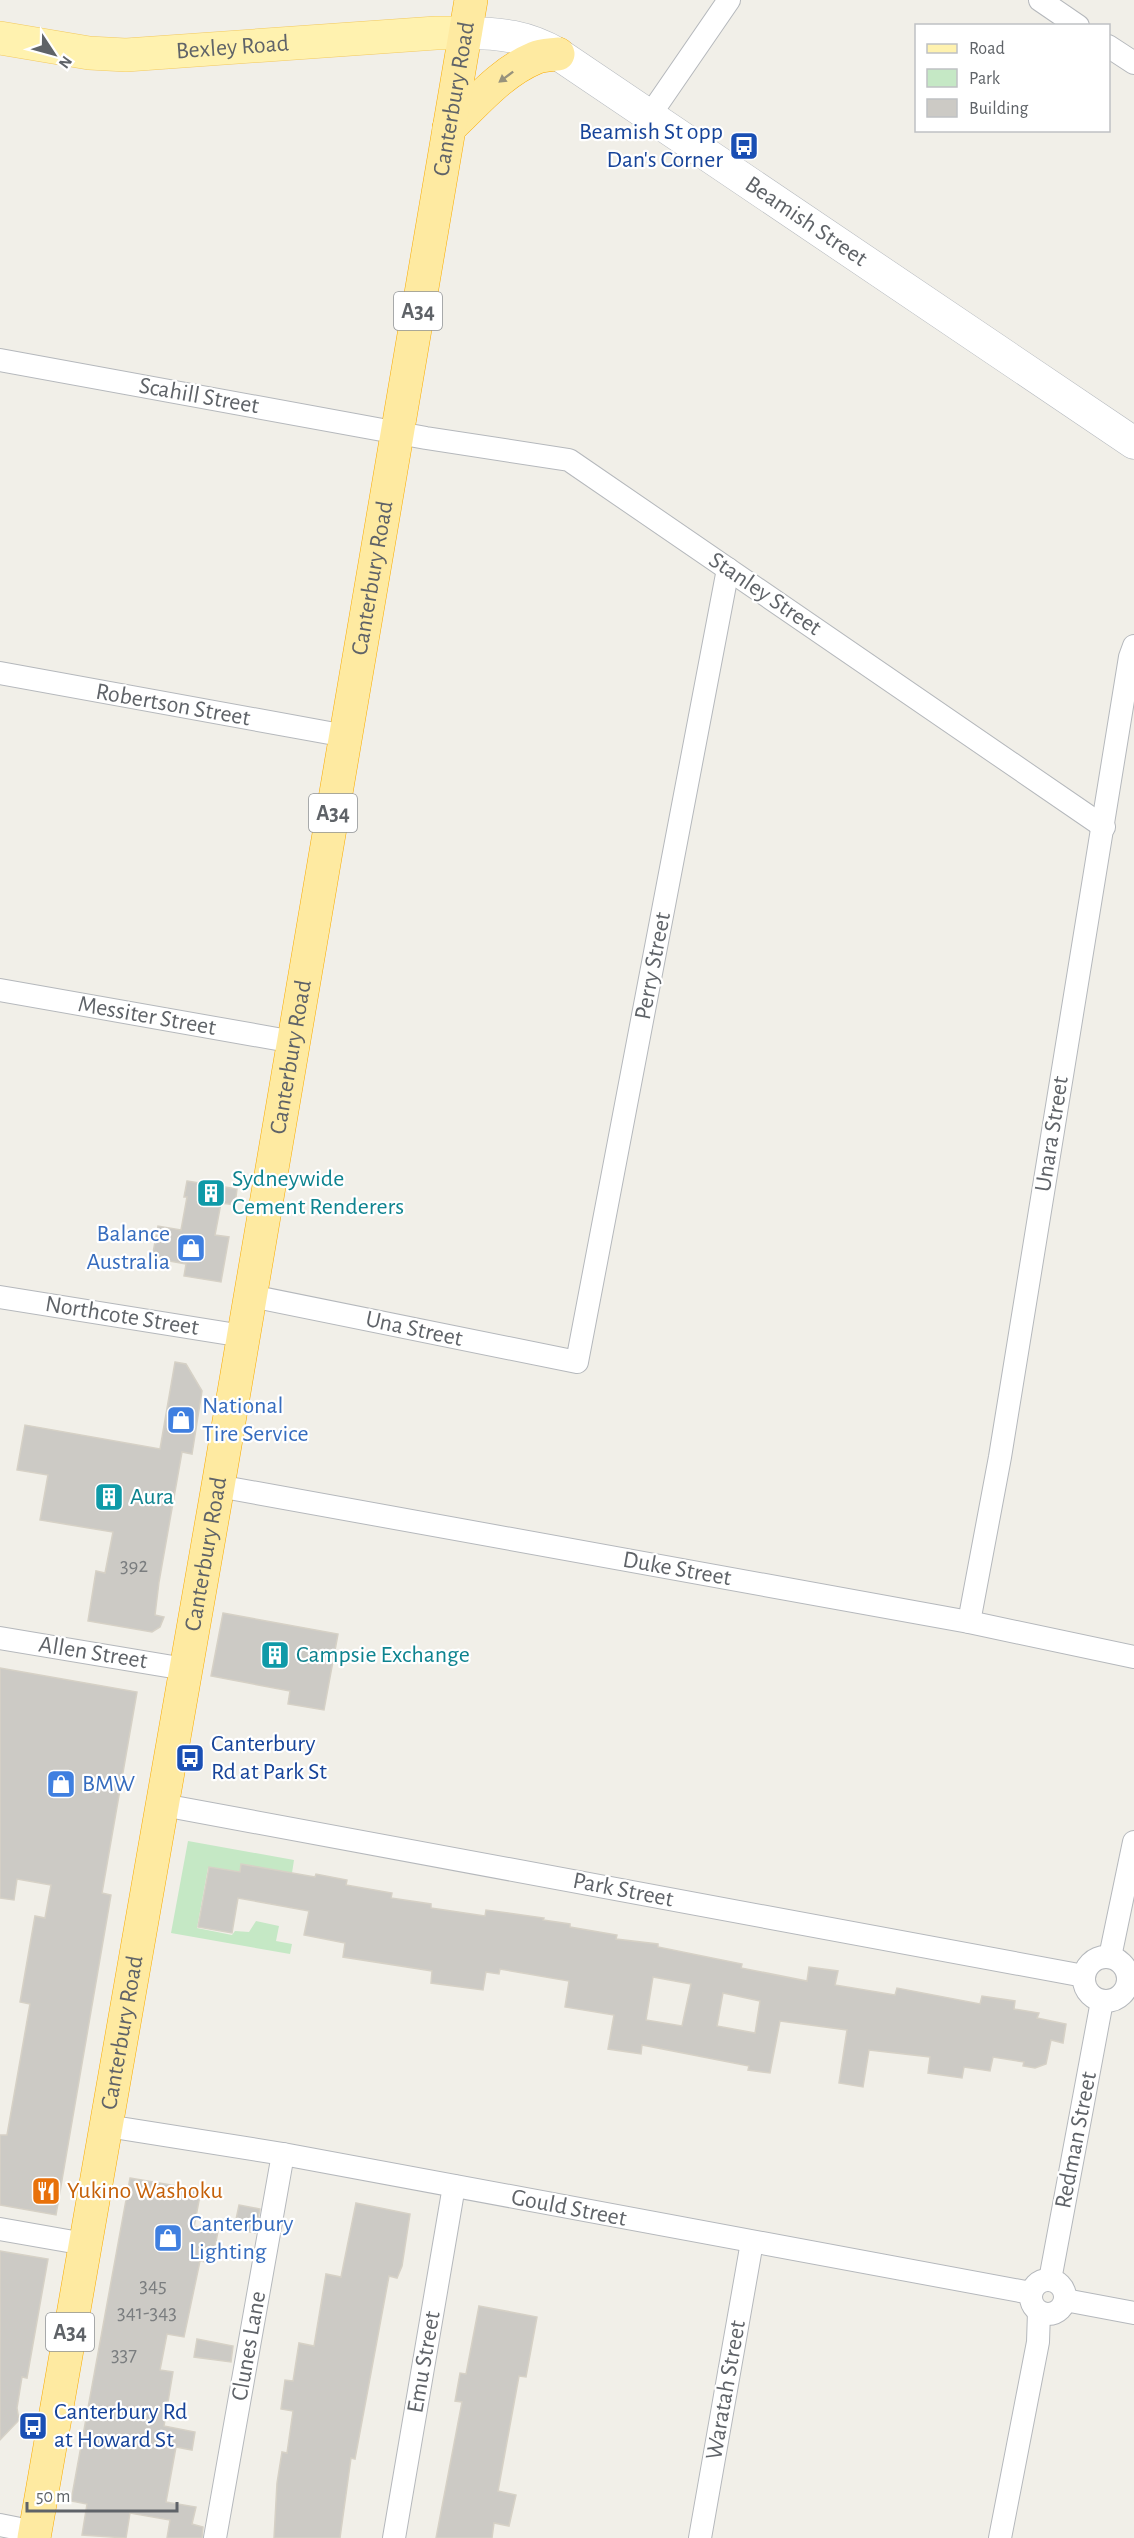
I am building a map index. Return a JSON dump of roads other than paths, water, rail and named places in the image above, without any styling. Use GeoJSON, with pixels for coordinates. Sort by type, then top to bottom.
{"type":"FeatureCollection","features":[{"type":"Feature","properties":{"kind":"highway","name":"Canterbury Road"},"geometry":{"type":"LineString","coordinates":[[35,2535],[251,1296],[471,0]]}},
{"type":"Feature","properties":{"kind":"highway"},"geometry":{"type":"LineString","coordinates":[[449,128],[488,91],[519,67],[536,58],[558,54]]}},
{"type":"Feature","properties":{"kind":"main road","name":"Bexley Road"},"geometry":{"type":"LineString","coordinates":[[0,38],[89,53],[126,55],[436,33],[465,33]]}},
{"type":"Feature","properties":{"kind":"main road","name":"Beamish Street"},"geometry":{"type":"LineString","coordinates":[[465,33],[502,34],[523,38],[558,54],[1134,443]]}},
{"type":"Feature","properties":{"kind":"street"},"geometry":{"type":"LineString","coordinates":[[650,116],[729,0]]}},
{"type":"Feature","properties":{"kind":"street"},"geometry":{"type":"LineString","coordinates":[[1040,0],[1075,24]]}},
{"type":"Feature","properties":{"kind":"street"},"geometry":{"type":"LineString","coordinates":[[1110,47],[1134,63]]}},
{"type":"Feature","properties":{"kind":"street","name":"Scahill Street"},"geometry":{"type":"LineString","coordinates":[[0,360],[398,432]]}},
{"type":"Feature","properties":{"kind":"street","name":"Stanley Street"},"geometry":{"type":"LineString","coordinates":[[398,432],[569,460],[1104,827]]}},
{"type":"Feature","properties":{"kind":"street","name":"Perry Street"},"geometry":{"type":"LineString","coordinates":[[577,1362],[728,569]]}},
{"type":"Feature","properties":{"kind":"street","name":"Unara Street"},"geometry":{"type":"LineString","coordinates":[[969,1622],[1002,1446],[1130,657],[1134,646]]}},
{"type":"Feature","properties":{"kind":"street","name":"Robertson Street"},"geometry":{"type":"LineString","coordinates":[[0,673],[346,736]]}},
{"type":"Feature","properties":{"kind":"street","name":"Messiter Street"},"geometry":{"type":"LineString","coordinates":[[0,990],[294,1042]]}},
{"type":"Feature","properties":{"kind":"street","name":"Una Street"},"geometry":{"type":"LineString","coordinates":[[251,1296],[577,1362]]}},
{"type":"Feature","properties":{"kind":"street","name":"Northcote Street"},"geometry":{"type":"LineString","coordinates":[[0,1297],[243,1336]]}},
{"type":"Feature","properties":{"kind":"street","name":"Duke Street"},"geometry":{"type":"LineString","coordinates":[[218,1486],[969,1622],[1134,1657]]}},
{"type":"Feature","properties":{"kind":"street","name":"Allen Street"},"geometry":{"type":"LineString","coordinates":[[0,1638],[185,1669]]}},
{"type":"Feature","properties":{"kind":"street","name":"Park Street"},"geometry":{"type":"LineString","coordinates":[[163,1804],[1084,1976]]}},
{"type":"Feature","properties":{"kind":"street"},"geometry":{"type":"LineString","coordinates":[[1110,1957],[1134,1842]]}},
{"type":"Feature","properties":{"kind":"street"},"geometry":{"type":"LineString","coordinates":[[1110,1957],[1123,1964],[1131,1985],[1120,1997],[1102,2001],[1087,1991],[1084,1976],[1086,1969],[1096,1959],[1110,1957]]}},
{"type":"Feature","properties":{"kind":"street","name":"Redman Street"},"geometry":{"type":"LineString","coordinates":[[1050,2280],[1102,2001]]}},
{"type":"Feature","properties":{"kind":"street","name":"Gould Street"},"geometry":{"type":"LineString","coordinates":[[107,2126],[283,2154],[752,2242],[1035,2302]]}},
{"type":"Feature","properties":{"kind":"street","name":"Clunes Lane"},"geometry":{"type":"LineString","coordinates":[[215,2538],[283,2154]]}},
{"type":"Feature","properties":{"kind":"street","name":"Emu Street"},"geometry":{"type":"LineString","coordinates":[[394,2538],[454,2186]]}},
{"type":"Feature","properties":{"kind":"street"},"geometry":{"type":"LineString","coordinates":[[0,2229],[85,2244]]}},
{"type":"Feature","properties":{"kind":"street","name":"Waratah Street"},"geometry":{"type":"LineString","coordinates":[[700,2538],[752,2242]]}},
{"type":"Feature","properties":{"kind":"street"},"geometry":{"type":"LineString","coordinates":[[1000,2538],[1038,2342],[1035,2302],[1040,2281],[1050,2280],[1063,2289],[1065,2300],[1057,2312],[1048,2315],[1035,2302]]}},
{"type":"Feature","properties":{"kind":"street"},"geometry":{"type":"LineString","coordinates":[[1065,2300],[1134,2313]]}},
{"type":"Feature","properties":{"kind":"street"},"geometry":{"type":"LineString","coordinates":[[0,2525],[35,2535]]}},
{"type":"Feature","properties":{"kind":"place","name":"Beamish St opp Dan's Corner"},"geometry":{"type":"Point","coordinates":[744,146]}},
{"type":"Feature","properties":{"kind":"place","name":"Sydneywide Cement Renderers"},"geometry":{"type":"Point","coordinates":[211,1193]}},
{"type":"Feature","properties":{"kind":"place","name":"Balance Australia"},"geometry":{"type":"Point","coordinates":[191,1248]}},
{"type":"Feature","properties":{"kind":"place","name":"National Tire Service"},"geometry":{"type":"Point","coordinates":[181,1420]}},
{"type":"Feature","properties":{"kind":"place","name":"Aura"},"geometry":{"type":"Point","coordinates":[109,1497]}},
{"type":"Feature","properties":{"kind":"place","name":"Campsie Exchange"},"geometry":{"type":"Point","coordinates":[275,1655]}},
{"type":"Feature","properties":{"kind":"place","name":"Canterbury Rd at Park St"},"geometry":{"type":"Point","coordinates":[190,1758]}},
{"type":"Feature","properties":{"kind":"place","name":"BMW"},"geometry":{"type":"Point","coordinates":[61,1784]}},
{"type":"Feature","properties":{"kind":"place","name":"Yukino Washoku"},"geometry":{"type":"Point","coordinates":[46,2191]}},
{"type":"Feature","properties":{"kind":"place","name":"Canterbury Lighting"},"geometry":{"type":"Point","coordinates":[168,2238]}},
{"type":"Feature","properties":{"kind":"place","name":"Canterbury Rd at Howard St"},"geometry":{"type":"Point","coordinates":[33,2426]}}]}
